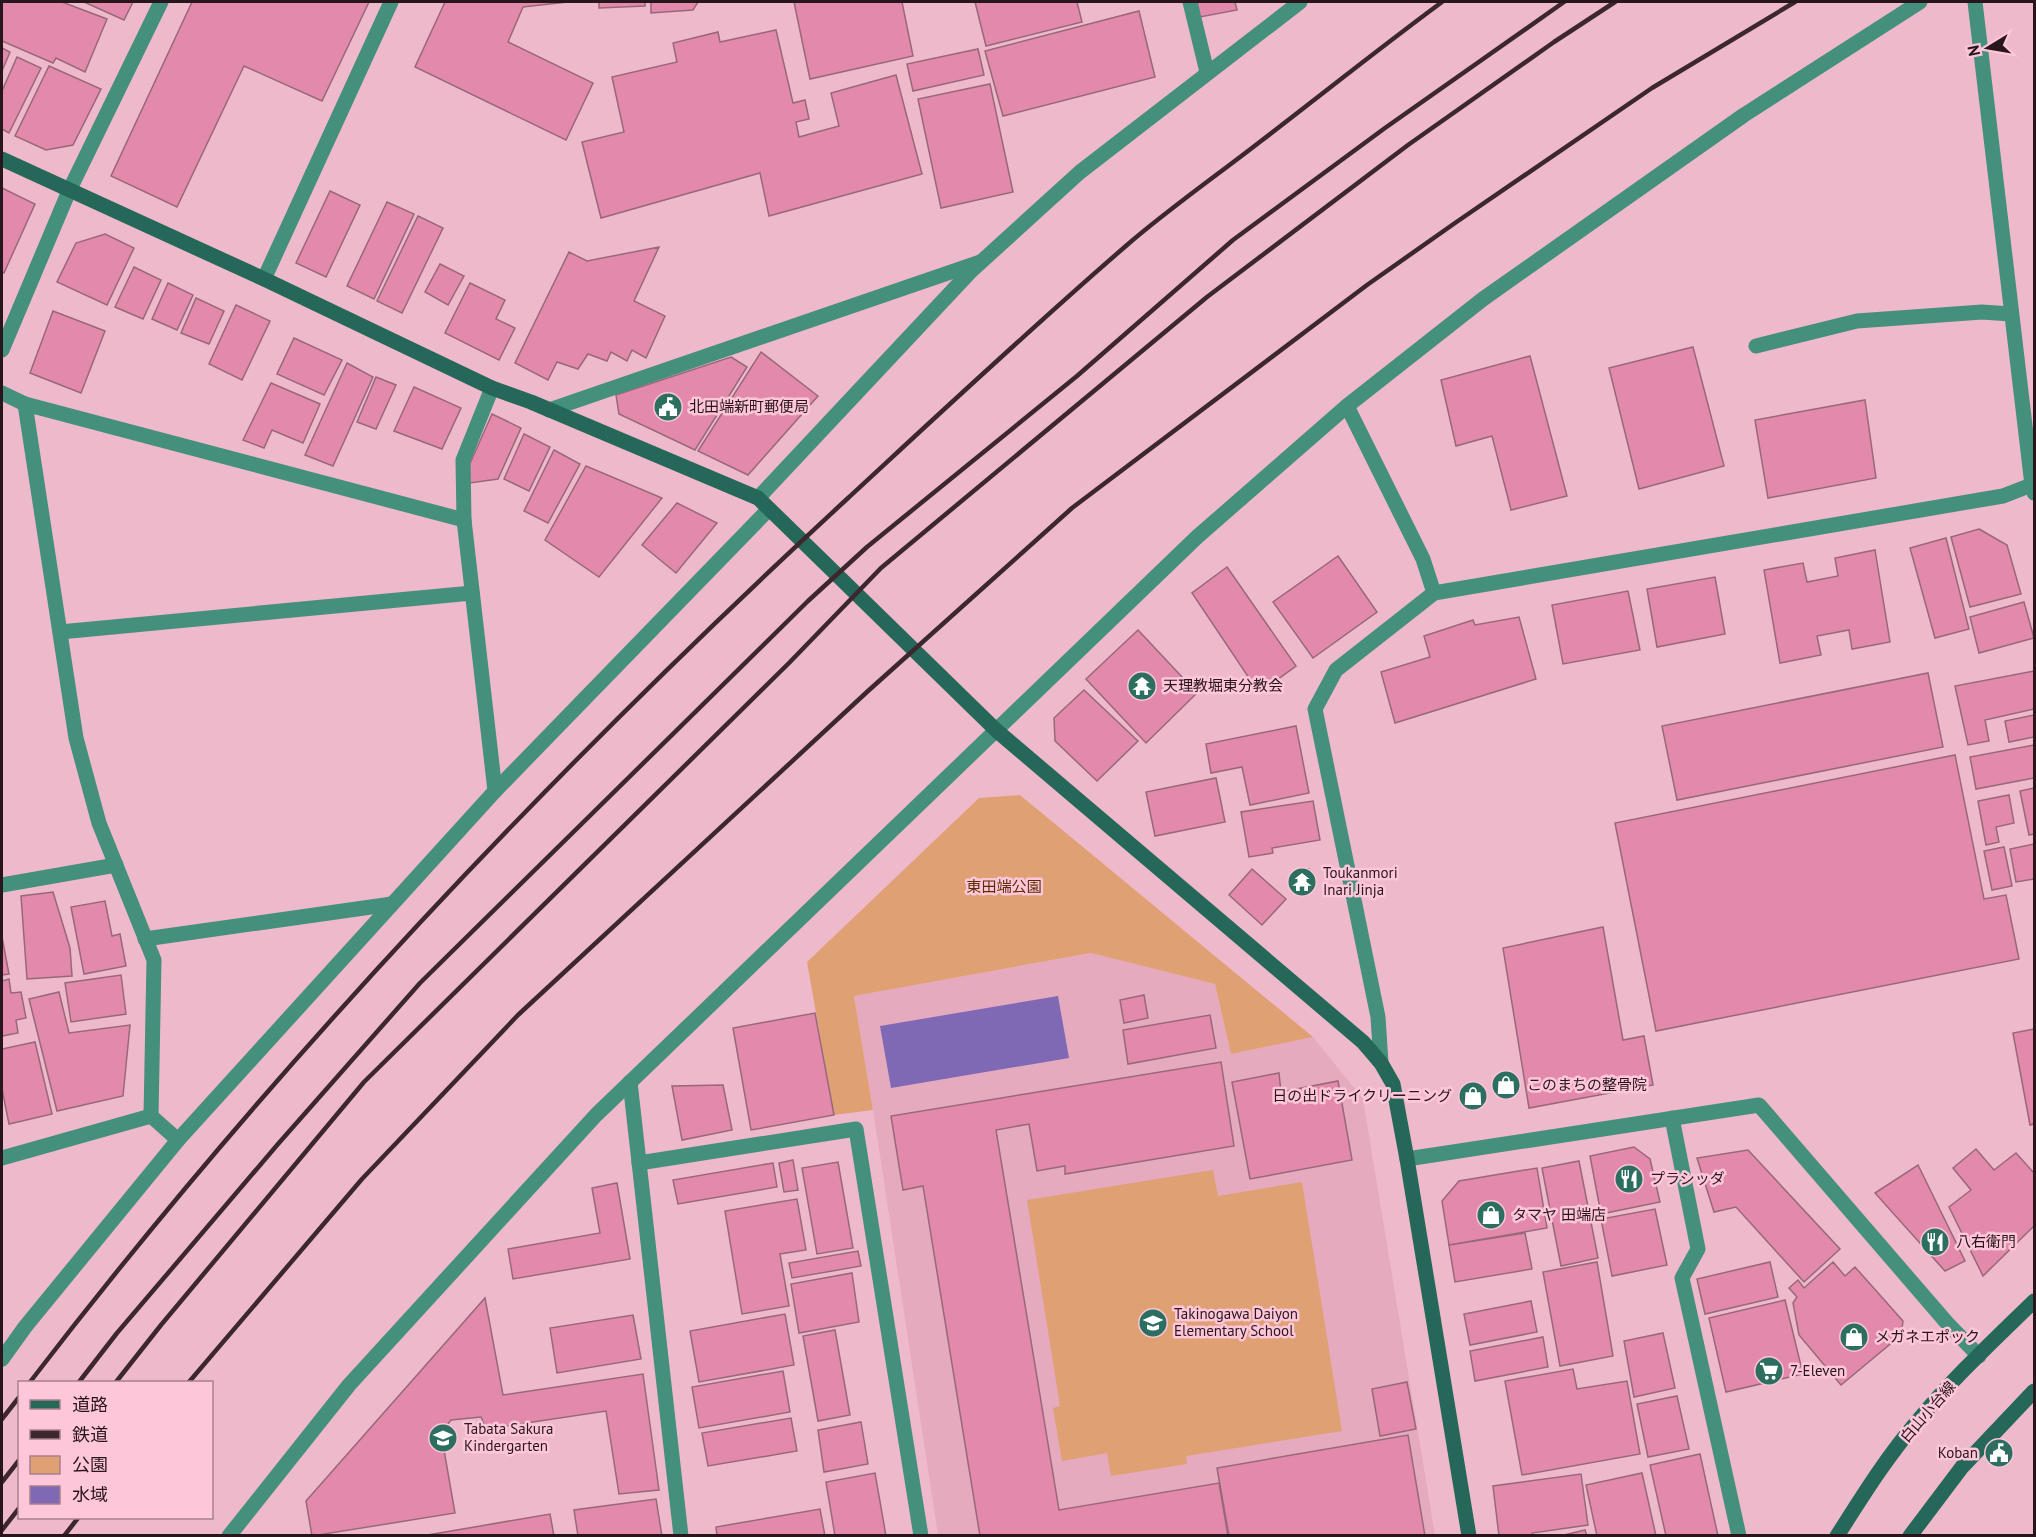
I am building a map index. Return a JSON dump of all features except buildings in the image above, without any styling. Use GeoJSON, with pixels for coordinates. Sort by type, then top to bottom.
{"type":"FeatureCollection","features":[{"type":"Feature","properties":{"kind":"street"},"geometry":{"type":"LineString","coordinates":[[2,350],[69,191],[161,2]]}},
{"type":"Feature","properties":{"kind":"street"},"geometry":{"type":"LineString","coordinates":[[264,279],[391,2]]}},
{"type":"Feature","properties":{"kind":"street"},"geometry":{"type":"LineString","coordinates":[[1190,2],[1207,72]]}},
{"type":"Feature","properties":{"kind":"street"},"geometry":{"type":"LineString","coordinates":[[758,498],[981,262],[1080,172],[1300,2]]}},
{"type":"Feature","properties":{"kind":"street"},"geometry":{"type":"LineString","coordinates":[[229,1536],[349,1385],[596,1115],[1197,537],[1347,406],[1483,299],[1744,115],[1920,2]]}},
{"type":"Feature","properties":{"kind":"street"},"geometry":{"type":"LineString","coordinates":[[1381,1063],[1378,1017],[1315,709],[1336,670],[1434,593],[2003,496],[2034,487],[1975,2]]}},
{"type":"Feature","properties":{"kind":"street"},"geometry":{"type":"LineString","coordinates":[[2,159],[264,279],[492,388],[758,498],[997,730],[1363,1042],[1381,1063],[1393,1084],[1469,1536]]}},
{"type":"Feature","properties":{"kind":"street"},"geometry":{"type":"LineString","coordinates":[[549,410],[981,262]]}},
{"type":"Feature","properties":{"kind":"street"},"geometry":{"type":"LineString","coordinates":[[1755,346],[1857,321],[1982,312],[2012,314]]}},
{"type":"Feature","properties":{"kind":"street"},"geometry":{"type":"LineString","coordinates":[[492,388],[463,460],[464,520],[495,791]]}},
{"type":"Feature","properties":{"kind":"street"},"geometry":{"type":"LineString","coordinates":[[2,393],[25,404],[464,520]]}},
{"type":"Feature","properties":{"kind":"street"},"geometry":{"type":"LineString","coordinates":[[25,404],[76,738],[99,823],[154,960],[151,1116],[178,1140]]}},
{"type":"Feature","properties":{"kind":"street"},"geometry":{"type":"LineString","coordinates":[[1347,406],[1423,559],[1434,593]]}},
{"type":"Feature","properties":{"kind":"street"},"geometry":{"type":"LineString","coordinates":[[2,1359],[25,1327],[178,1140],[495,791],[769,509]]}},
{"type":"Feature","properties":{"kind":"street"},"geometry":{"type":"LineString","coordinates":[[60,632],[472,593]]}},
{"type":"Feature","properties":{"kind":"street"},"geometry":{"type":"LineString","coordinates":[[2,885],[116,864]]}},
{"type":"Feature","properties":{"kind":"street"},"geometry":{"type":"LineString","coordinates":[[145,939],[392,904]]}},
{"type":"Feature","properties":{"kind":"street"},"geometry":{"type":"LineString","coordinates":[[630,1082],[681,1536]]}},
{"type":"Feature","properties":{"kind":"street"},"geometry":{"type":"LineString","coordinates":[[1407,1159],[1759,1105],[1947,1323],[1979,1356]]}},
{"type":"Feature","properties":{"kind":"street"},"geometry":{"type":"LineString","coordinates":[[2,1158],[151,1116]]}},
{"type":"Feature","properties":{"kind":"street"},"geometry":{"type":"LineString","coordinates":[[1672,1118],[1698,1249],[1682,1278],[1738,1536]]}},
{"type":"Feature","properties":{"kind":"street"},"geometry":{"type":"LineString","coordinates":[[639,1163],[856,1129],[921,1536]]}},
{"type":"Feature","properties":{"kind":"street","name":"白山小台線"},"geometry":{"type":"LineString","coordinates":[[1837,1536],[1889,1457],[1916,1422],[2034,1301]]}},
{"type":"Feature","properties":{"kind":"street"},"geometry":{"type":"LineString","coordinates":[[1910,1536],[1962,1467],[2034,1390]]}},
{"type":"Feature","properties":{"kind":"shaded area","name":"Takinogawa Daiyon Elementary School"},"geometry":{"type":"Polygon","coordinates":[[[1092,953],[1215,984],[1231,1054],[1313,1037],[1363,1099],[1435,1535],[938,1535],[854,996],[1092,953]]]}},
{"type":"Feature","properties":{"kind":"green space","name":"東田端公園"},"geometry":{"type":"Polygon","coordinates":[[[1020,795],[1313,1037],[1231,1054],[1215,984],[1091,953],[854,996],[873,1110],[834,1115],[807,962],[979,798],[1020,795]]]}},
{"type":"Feature","properties":{"kind":"green space"},"geometry":{"type":"Polygon","coordinates":[[[1213,1170],[1218,1196],[1302,1182],[1342,1431],[1186,1456],[1187,1464],[1111,1476],[1107,1453],[1062,1461],[1053,1408],[1060,1406],[1027,1200],[1213,1170]]]}},
{"type":"Feature","properties":{"kind":"water"},"geometry":{"type":"Polygon","coordinates":[[[1058,996],[1069,1058],[891,1088],[880,1026],[1058,996]]]}},
{"type":"Feature","properties":{"kind":"railway"},"geometry":{"type":"LineString","coordinates":[[31,1381],[219,1148],[318,1035],[419,923],[629,707],[847,499],[1127,245],[1442,2]]}},
{"type":"Feature","properties":{"kind":"railway"},"geometry":{"type":"LineString","coordinates":[[80,1381],[117,1333],[278,1144],[420,983],[808,601],[867,547],[1077,376],[1233,240],[1385,128],[1564,2]]}},
{"type":"Feature","properties":{"kind":"railway"},"geometry":{"type":"LineString","coordinates":[[117,1381],[364,1082],[789,663],[881,568],[1207,297],[1408,145],[1615,2]]}},
{"type":"Feature","properties":{"kind":"railway"},"geometry":{"type":"LineString","coordinates":[[190,1381],[362,1179],[518,1015],[868,691],[1072,508],[1367,285],[1455,223],[1652,88],[1795,2]]}},
{"type":"Feature","properties":{"kind":"railway"},"geometry":{"type":"LineString","coordinates":[[2,1419],[18,1399]]}},
{"type":"Feature","properties":{"kind":"railway"},"geometry":{"type":"LineString","coordinates":[[2,1482],[18,1462]]}},
{"type":"Feature","properties":{"kind":"railway"},"geometry":{"type":"LineString","coordinates":[[2,1530],[18,1510]]}},
{"type":"Feature","properties":{"kind":"railway"},"geometry":{"type":"LineString","coordinates":[[64,1536],[77,1519]]}},
{"type":"Feature","properties":{"kind":"place","name":"北田端新町郵便局"},"geometry":{"type":"Point","coordinates":[668,407]}},
{"type":"Feature","properties":{"kind":"place","name":"天理教堀東分教会"},"geometry":{"type":"Point","coordinates":[1142,686]}},
{"type":"Feature","properties":{"kind":"place","name":"Toukanmori Inari Jinja"},"geometry":{"type":"Point","coordinates":[1302,882]}},
{"type":"Feature","properties":{"kind":"place","name":"このまちの整骨院"},"geometry":{"type":"Point","coordinates":[1506,1085]}},
{"type":"Feature","properties":{"kind":"place","name":"日の出ドライクリーニング"},"geometry":{"type":"Point","coordinates":[1473,1096]}},
{"type":"Feature","properties":{"kind":"place","name":"プラシッダ"},"geometry":{"type":"Point","coordinates":[1629,1179]}},
{"type":"Feature","properties":{"kind":"place","name":"タマヤ 田端店"},"geometry":{"type":"Point","coordinates":[1491,1215]}},
{"type":"Feature","properties":{"kind":"place","name":"八右衛門"},"geometry":{"type":"Point","coordinates":[1935,1242]}},
{"type":"Feature","properties":{"kind":"place","name":"Takinogawa Daiyon Elementary School"},"geometry":{"type":"Point","coordinates":[1153,1323]}},
{"type":"Feature","properties":{"kind":"place","name":"メガネエポック"},"geometry":{"type":"Point","coordinates":[1854,1337]}},
{"type":"Feature","properties":{"kind":"place","name":"7-Eleven"},"geometry":{"type":"Point","coordinates":[1769,1371]}},
{"type":"Feature","properties":{"kind":"place","name":"Tabata Sakura Kindergarten"},"geometry":{"type":"Point","coordinates":[443,1438]}},
{"type":"Feature","properties":{"kind":"place","name":"Koban"},"geometry":{"type":"Point","coordinates":[1999,1453]}}]}
